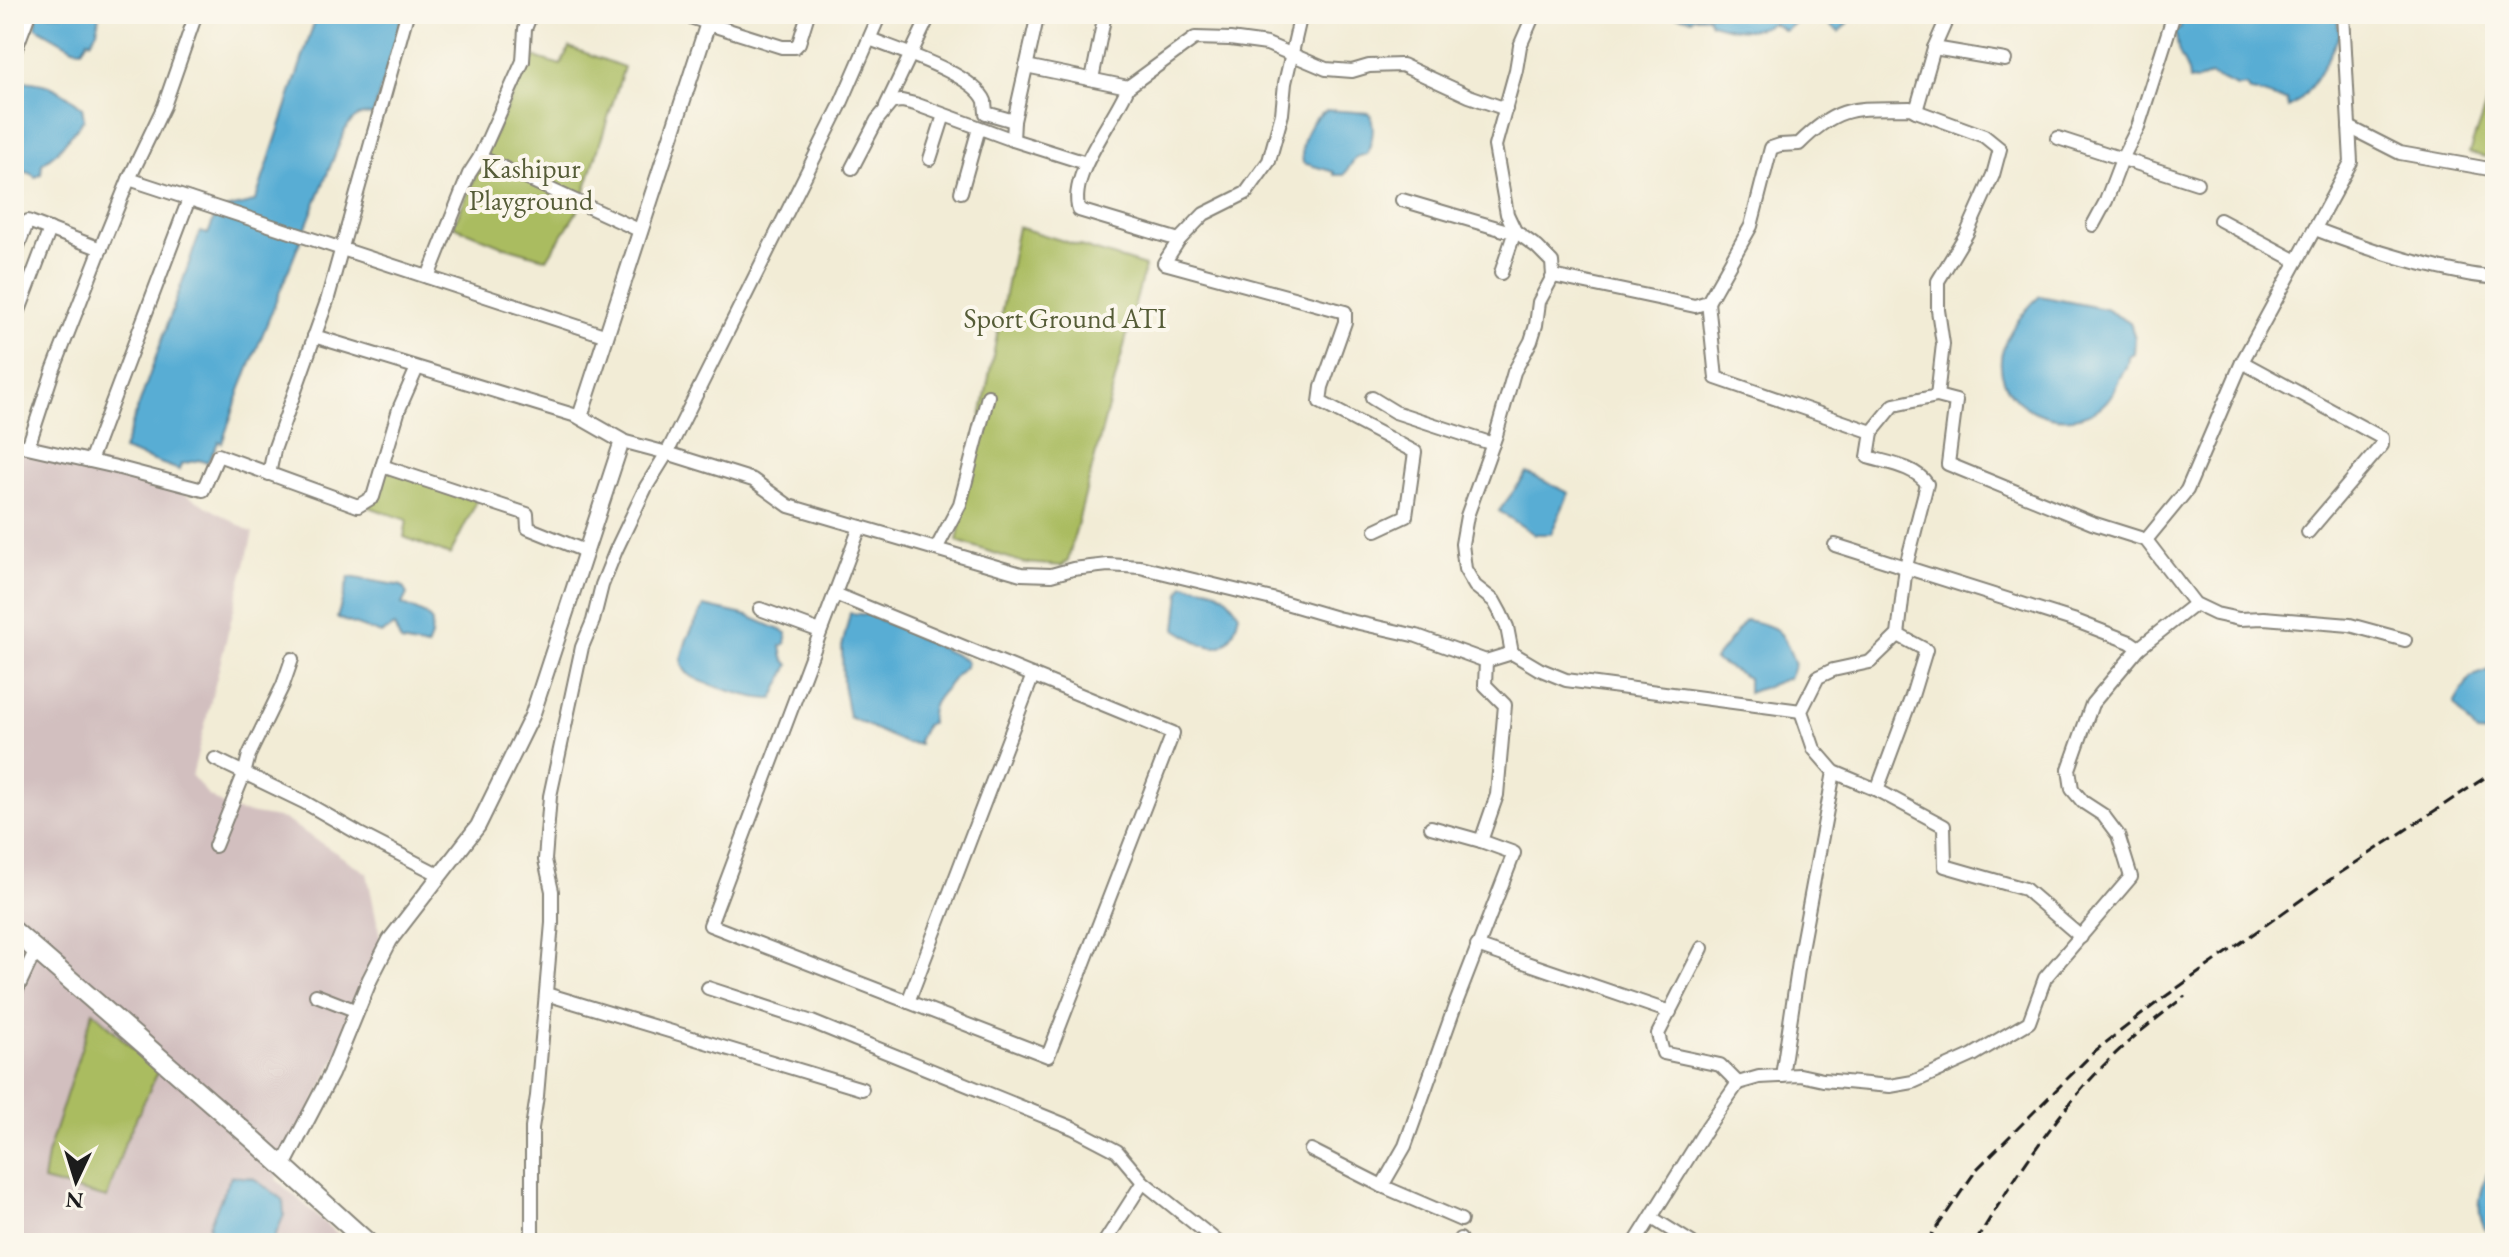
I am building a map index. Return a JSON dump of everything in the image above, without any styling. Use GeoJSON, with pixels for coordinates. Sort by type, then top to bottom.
{"type":"FeatureCollection","features":[{"type":"Feature","properties":{"kind":"main road"},"geometry":{"type":"LineString","coordinates":[[14,931],[368,1243]]}},
{"type":"Feature","properties":{"kind":"street"},"geometry":{"type":"LineString","coordinates":[[14,54],[29,14]]}},
{"type":"Feature","properties":{"kind":"street"},"geometry":{"type":"LineString","coordinates":[[28,447],[53,371],[129,179],[164,106],[196,14]]}},
{"type":"Feature","properties":{"kind":"street"},"geometry":{"type":"LineString","coordinates":[[269,474],[274,450],[327,301],[407,14]]}},
{"type":"Feature","properties":{"kind":"street"},"geometry":{"type":"LineString","coordinates":[[428,277],[469,174],[480,157],[523,61],[525,29],[531,14]]}},
{"type":"Feature","properties":{"kind":"street"},"geometry":{"type":"LineString","coordinates":[[681,14],[712,21],[782,47],[795,47],[799,43],[808,14]]}},
{"type":"Feature","properties":{"kind":"street"},"geometry":{"type":"LineString","coordinates":[[532,1243],[532,1128],[546,994],[552,891],[545,860],[550,796],[582,647],[616,550],[839,108],[880,14]]}},
{"type":"Feature","properties":{"kind":"street"},"geometry":{"type":"LineString","coordinates":[[852,168],[930,14]]}},
{"type":"Feature","properties":{"kind":"street"},"geometry":{"type":"LineString","coordinates":[[1013,140],[1014,121],[1038,14]]}},
{"type":"Feature","properties":{"kind":"street"},"geometry":{"type":"LineString","coordinates":[[1092,79],[1105,14]]}},
{"type":"Feature","properties":{"kind":"street"},"geometry":{"type":"LineString","coordinates":[[1301,14],[1285,83],[1282,114],[1269,161],[1246,193],[1204,214],[1179,240],[1164,263],[1345,312],[1345,322],[1322,387],[1320,402],[1415,452],[1406,516],[1376,530]]}},
{"type":"Feature","properties":{"kind":"street"},"geometry":{"type":"LineString","coordinates":[[1512,653],[1507,627],[1494,601],[1475,586],[1465,569],[1462,544],[1467,516],[1514,372],[1531,341],[1539,302],[1553,276],[1552,262],[1515,231],[1507,214],[1495,146],[1520,46],[1534,14]]}},
{"type":"Feature","properties":{"kind":"street"},"geometry":{"type":"LineString","coordinates":[[1916,111],[1934,48],[1949,14]]}},
{"type":"Feature","properties":{"kind":"street"},"geometry":{"type":"LineString","coordinates":[[2093,225],[2138,127],[2174,14]]}},
{"type":"Feature","properties":{"kind":"street"},"geometry":{"type":"LineString","coordinates":[[2146,540],[2187,490],[2242,362],[2351,162],[2343,14]]}},
{"type":"Feature","properties":{"kind":"street"},"geometry":{"type":"LineString","coordinates":[[580,417],[712,21]]}},
{"type":"Feature","properties":{"kind":"street"},"geometry":{"type":"LineString","coordinates":[[1179,240],[1079,210],[1076,201],[1086,163],[1121,105],[1128,87],[1195,38],[1267,44],[1326,69],[1352,71],[1369,66],[1402,65],[1469,96],[1506,109]]}},
{"type":"Feature","properties":{"kind":"street"},"geometry":{"type":"LineString","coordinates":[[870,39],[954,73],[979,92],[985,101],[986,113],[1014,121]]}},
{"type":"Feature","properties":{"kind":"street"},"geometry":{"type":"LineString","coordinates":[[1934,48],[2005,60]]}},
{"type":"Feature","properties":{"kind":"street"},"geometry":{"type":"LineString","coordinates":[[1026,66],[1128,87]]}},
{"type":"Feature","properties":{"kind":"street"},"geometry":{"type":"LineString","coordinates":[[886,106],[902,101],[1086,163]]}},
{"type":"Feature","properties":{"kind":"street"},"geometry":{"type":"LineString","coordinates":[[1872,432],[1716,378],[1708,302],[1751,226],[1771,148],[1799,144],[1813,130],[1839,113],[1860,108],[1910,108],[1984,136],[2000,149],[1993,175],[1967,233],[1938,281],[1943,344],[1937,396]]}},
{"type":"Feature","properties":{"kind":"street"},"geometry":{"type":"LineString","coordinates":[[930,159],[944,115]]}},
{"type":"Feature","properties":{"kind":"street"},"geometry":{"type":"LineString","coordinates":[[2349,127],[2400,153],[2495,170]]}},
{"type":"Feature","properties":{"kind":"street"},"geometry":{"type":"LineString","coordinates":[[961,192],[979,128]]}},
{"type":"Feature","properties":{"kind":"street"},"geometry":{"type":"LineString","coordinates":[[2058,138],[2197,183]]}},
{"type":"Feature","properties":{"kind":"street"},"geometry":{"type":"LineString","coordinates":[[480,157],[641,231]]}},
{"type":"Feature","properties":{"kind":"street"},"geometry":{"type":"LineString","coordinates":[[129,179],[607,336]]}},
{"type":"Feature","properties":{"kind":"street"},"geometry":{"type":"LineString","coordinates":[[90,461],[189,199]]}},
{"type":"Feature","properties":{"kind":"street"},"geometry":{"type":"LineString","coordinates":[[1402,200],[1515,231]]}},
{"type":"Feature","properties":{"kind":"street"},"geometry":{"type":"LineString","coordinates":[[2220,220],[2297,261]]}},
{"type":"Feature","properties":{"kind":"street"},"geometry":{"type":"LineString","coordinates":[[14,256],[28,221],[101,249]]}},
{"type":"Feature","properties":{"kind":"street"},"geometry":{"type":"LineString","coordinates":[[14,324],[50,229]]}},
{"type":"Feature","properties":{"kind":"street"},"geometry":{"type":"LineString","coordinates":[[2315,229],[2365,248],[2481,277],[2495,279],[2495,269]]}},
{"type":"Feature","properties":{"kind":"street"},"geometry":{"type":"LineString","coordinates":[[1501,273],[1515,231]]}},
{"type":"Feature","properties":{"kind":"street"},"geometry":{"type":"LineString","coordinates":[[1553,276],[1695,306],[1708,302]]}},
{"type":"Feature","properties":{"kind":"street"},"geometry":{"type":"LineString","coordinates":[[314,336],[580,417],[622,441],[753,480],[789,506],[1021,574],[1051,575],[1108,565],[1140,567],[1417,636],[1486,661],[1512,653],[1566,680],[1801,711]]}},
{"type":"Feature","properties":{"kind":"street"},"geometry":{"type":"LineString","coordinates":[[2242,362],[2382,438],[2382,445],[2308,532]]}},
{"type":"Feature","properties":{"kind":"street"},"geometry":{"type":"LineString","coordinates":[[14,444],[203,490],[218,455],[358,506],[373,497],[399,409],[417,368]]}},
{"type":"Feature","properties":{"kind":"street"},"geometry":{"type":"LineString","coordinates":[[936,549],[960,504],[988,396]]}},
{"type":"Feature","properties":{"kind":"street"},"geometry":{"type":"LineString","coordinates":[[2081,937],[2025,889],[1945,866],[1944,826],[1877,790],[1834,772],[1814,749],[1801,711],[1818,677],[1833,670],[1870,662],[1898,635],[1906,566],[1927,484],[1922,476],[1909,469],[1868,457],[1872,432],[1894,405],[1937,396],[1956,401],[1948,464],[2092,523],[2146,540],[2195,604],[2216,614],[2239,619],[2350,625],[2405,640]]}},
{"type":"Feature","properties":{"kind":"street"},"geometry":{"type":"LineString","coordinates":[[1372,398],[1395,412],[1493,444]]}},
{"type":"Feature","properties":{"kind":"street"},"geometry":{"type":"LineString","coordinates":[[283,1166],[331,1074],[390,940],[478,826],[532,716],[622,441]]}},
{"type":"Feature","properties":{"kind":"street"},"geometry":{"type":"LineString","coordinates":[[382,466],[527,514],[528,528],[585,551]]}},
{"type":"Feature","properties":{"kind":"street"},"geometry":{"type":"LineString","coordinates":[[835,594],[1173,733],[1048,1056],[710,925],[860,527]]}},
{"type":"Feature","properties":{"kind":"street"},"geometry":{"type":"LineString","coordinates":[[1835,545],[2076,621],[2139,648]]}},
{"type":"Feature","properties":{"kind":"street"},"geometry":{"type":"LineString","coordinates":[[1635,1243],[1738,1083],[1759,1077],[1800,1075],[1890,1086],[1913,1082],[1973,1055],[2029,1022],[2045,978],[2131,877],[2118,835],[2103,815],[2083,802],[2072,789],[2069,769],[2092,704],[2139,648],[2195,604]]}},
{"type":"Feature","properties":{"kind":"street"},"geometry":{"type":"LineString","coordinates":[[760,609],[820,631]]}},
{"type":"Feature","properties":{"kind":"street"},"geometry":{"type":"LineString","coordinates":[[1877,790],[1926,650],[1898,635]]}},
{"type":"Feature","properties":{"kind":"street"},"geometry":{"type":"LineString","coordinates":[[215,846],[249,755],[283,685],[292,659]]}},
{"type":"Feature","properties":{"kind":"street"},"geometry":{"type":"LineString","coordinates":[[1481,841],[1497,795],[1505,705],[1485,685],[1486,661]]}},
{"type":"Feature","properties":{"kind":"street"},"geometry":{"type":"LineString","coordinates":[[908,1002],[1033,675]]}},
{"type":"Feature","properties":{"kind":"street"},"geometry":{"type":"LineString","coordinates":[[215,759],[304,802],[440,875]]}},
{"type":"Feature","properties":{"kind":"street"},"geometry":{"type":"LineString","coordinates":[[1782,1076],[1801,949],[1834,772]]}},
{"type":"Feature","properties":{"kind":"street"},"geometry":{"type":"LineString","coordinates":[[1382,1186],[1405,1146],[1514,853],[1431,827]]}},
{"type":"Feature","properties":{"kind":"street"},"geometry":{"type":"LineString","coordinates":[[1477,946],[1670,1012]]}},
{"type":"Feature","properties":{"kind":"street"},"geometry":{"type":"LineString","coordinates":[[1702,948],[1658,1034],[1663,1053],[1720,1065],[1738,1083]]}},
{"type":"Feature","properties":{"kind":"street"},"geometry":{"type":"LineString","coordinates":[[14,996],[36,949]]}},
{"type":"Feature","properties":{"kind":"street"},"geometry":{"type":"LineString","coordinates":[[708,988],[812,1022],[1073,1128],[1117,1151],[1143,1182],[1219,1243]]}},
{"type":"Feature","properties":{"kind":"street"},"geometry":{"type":"LineString","coordinates":[[546,994],[862,1089]]}},
{"type":"Feature","properties":{"kind":"street"},"geometry":{"type":"LineString","coordinates":[[316,995],[357,1011]]}},
{"type":"Feature","properties":{"kind":"street"},"geometry":{"type":"LineString","coordinates":[[1311,1150],[1382,1186],[1461,1220]]}},
{"type":"Feature","properties":{"kind":"street"},"geometry":{"type":"LineString","coordinates":[[1104,1243],[1143,1182]]}},
{"type":"Feature","properties":{"kind":"street"},"geometry":{"type":"LineString","coordinates":[[1652,1218],[1692,1243]]}},
{"type":"Feature","properties":{"kind":"shaded area"},"geometry":{"type":"Polygon","coordinates":[[[14,440],[161,480],[253,533],[192,776],[209,796],[231,810],[284,819],[367,873],[381,941],[349,1032],[276,1179],[348,1243],[14,1243],[14,440]]]}},
{"type":"Feature","properties":{"kind":"green space","name":"Kashipur Playground"},"geometry":{"type":"Polygon","coordinates":[[[569,47],[624,67],[580,207],[547,259],[502,246],[453,226],[530,56],[561,65],[569,47]]]}},
{"type":"Feature","properties":{"kind":"green space"},"geometry":{"type":"Polygon","coordinates":[[[2495,79],[2495,159],[2469,153],[2495,79]]]}},
{"type":"Feature","properties":{"kind":"green space","name":"Sport Ground ATI"},"geometry":{"type":"Polygon","coordinates":[[[1018,227],[1145,266],[1068,560],[1062,566],[1024,563],[957,541],[1018,227]]]}},
{"type":"Feature","properties":{"kind":"green space"},"geometry":{"type":"Polygon","coordinates":[[[381,468],[477,501],[450,555],[404,537],[407,520],[369,507],[381,468]]]}},
{"type":"Feature","properties":{"kind":"green space"},"geometry":{"type":"Polygon","coordinates":[[[93,1011],[158,1072],[125,1142],[107,1198],[43,1181],[47,1155],[93,1011]]]}},
{"type":"Feature","properties":{"kind":"water"},"geometry":{"type":"Polygon","coordinates":[[[37,14],[99,14],[97,31],[82,49],[73,48],[36,27],[37,14]]]}},
{"type":"Feature","properties":{"kind":"water"},"geometry":{"type":"Polygon","coordinates":[[[317,14],[403,14],[373,115],[356,117],[345,130],[241,388],[222,443],[219,441],[207,463],[199,460],[181,464],[179,470],[123,450],[200,232],[208,234],[217,211],[254,202],[257,196],[317,14]]]}},
{"type":"Feature","properties":{"kind":"water"},"geometry":{"type":"Polygon","coordinates":[[[1678,14],[1806,14],[1785,31],[1772,23],[1757,29],[1742,30],[1711,23],[1708,17],[1691,19],[1678,14]]]}},
{"type":"Feature","properties":{"kind":"water"},"geometry":{"type":"Polygon","coordinates":[[[1814,14],[1856,14],[1839,32],[1814,14]]]}},
{"type":"Feature","properties":{"kind":"water"},"geometry":{"type":"Polygon","coordinates":[[[2180,14],[2332,14],[2337,19],[2340,35],[2304,96],[2288,108],[2287,100],[2249,91],[2246,86],[2237,87],[2210,75],[2198,81],[2189,80],[2174,32],[2181,28],[2177,17],[2180,14]]]}},
{"type":"Feature","properties":{"kind":"water"},"geometry":{"type":"Polygon","coordinates":[[[14,81],[35,82],[58,90],[82,107],[84,119],[57,152],[42,164],[41,175],[16,174],[14,188],[14,81]]]}},
{"type":"Feature","properties":{"kind":"water"},"geometry":{"type":"Polygon","coordinates":[[[1327,110],[1370,113],[1372,118],[1373,133],[1367,154],[1356,157],[1344,175],[1334,175],[1334,172],[1303,163],[1303,147],[1310,125],[1327,110]]]}},
{"type":"Feature","properties":{"kind":"water"},"geometry":{"type":"Polygon","coordinates":[[[2040,296],[2105,309],[2130,323],[2135,338],[2134,353],[2128,356],[2124,371],[2102,405],[2082,416],[2059,418],[2036,412],[2016,399],[2004,380],[2001,356],[2012,329],[2040,296]]]}},
{"type":"Feature","properties":{"kind":"water"},"geometry":{"type":"Polygon","coordinates":[[[1527,473],[1569,493],[1551,534],[1534,534],[1499,511],[1527,473]]]}},
{"type":"Feature","properties":{"kind":"water"},"geometry":{"type":"Polygon","coordinates":[[[349,577],[402,586],[407,594],[402,604],[426,615],[432,622],[427,647],[401,642],[394,626],[381,634],[337,618],[349,577]]]}},
{"type":"Feature","properties":{"kind":"water"},"geometry":{"type":"Polygon","coordinates":[[[1184,585],[1216,590],[1228,598],[1239,614],[1229,639],[1223,645],[1208,646],[1176,629],[1180,592],[1184,585]]]}},
{"type":"Feature","properties":{"kind":"water"},"geometry":{"type":"Polygon","coordinates":[[[704,606],[748,616],[787,633],[785,644],[781,646],[783,658],[789,665],[773,699],[719,687],[698,680],[685,671],[681,659],[687,639],[704,606]]]}},
{"type":"Feature","properties":{"kind":"water"},"geometry":{"type":"Polygon","coordinates":[[[850,613],[870,615],[967,663],[934,703],[931,723],[926,725],[919,744],[905,743],[849,717],[843,684],[842,647],[850,613]]]}},
{"type":"Feature","properties":{"kind":"water"},"geometry":{"type":"Polygon","coordinates":[[[1746,620],[1767,625],[1779,632],[1795,664],[1789,678],[1748,693],[1748,678],[1714,660],[1746,620]]]}},
{"type":"Feature","properties":{"kind":"water"},"geometry":{"type":"Polygon","coordinates":[[[2495,668],[2495,734],[2477,733],[2454,704],[2470,677],[2495,668]]]}},
{"type":"Feature","properties":{"kind":"water"},"geometry":{"type":"Polygon","coordinates":[[[2495,1153],[2495,1232],[2485,1229],[2481,1220],[2480,1200],[2495,1153]]]}},
{"type":"Feature","properties":{"kind":"water"},"geometry":{"type":"Polygon","coordinates":[[[231,1176],[253,1178],[283,1200],[284,1215],[272,1243],[217,1243],[214,1240],[209,1225],[231,1176]]]}},
{"type":"Feature","properties":{"kind":"railway"},"geometry":{"type":"LineString","coordinates":[[1926,1243],[1977,1169],[2095,1051],[2159,1001],[2319,887],[2495,771]]}},
{"type":"Feature","properties":{"kind":"railway"},"geometry":{"type":"LineString","coordinates":[[1975,1243],[2021,1170],[2072,1101],[2119,1051],[2185,996]]}}]}
